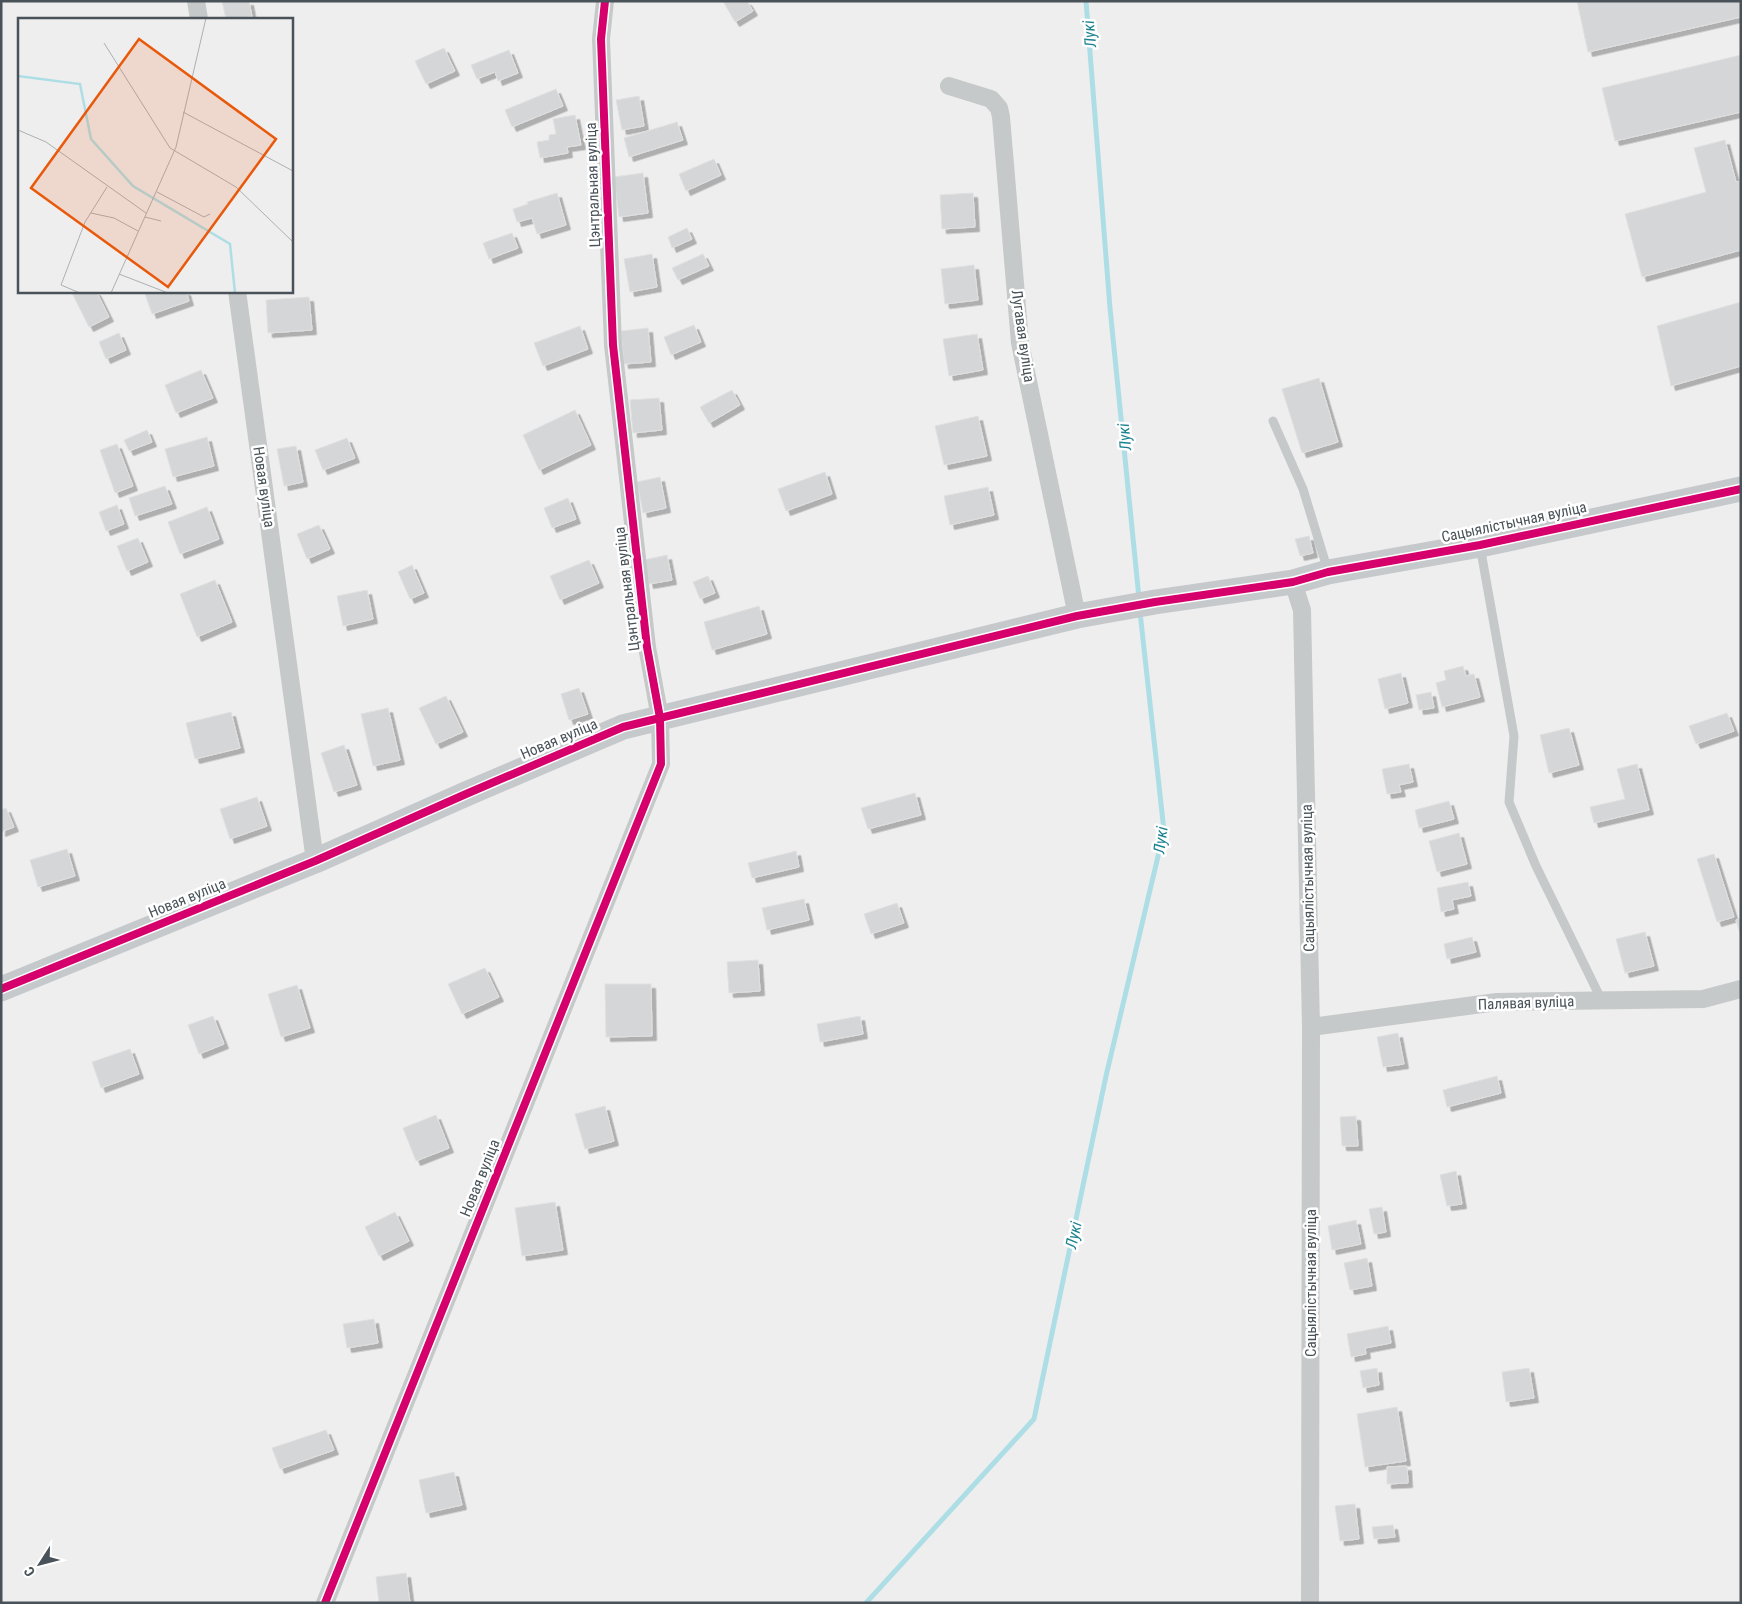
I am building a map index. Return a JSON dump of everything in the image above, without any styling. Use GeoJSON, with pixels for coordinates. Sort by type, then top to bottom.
{"type":"FeatureCollection","features":[{"type":"Feature","properties":{"kind":"street"},"geometry":{"type":"LineString","coordinates":[[196,1],[199,18]]}},
{"type":"Feature","properties":{"kind":"street","name":"Цэнтральная вуліца"},"geometry":{"type":"LineString","coordinates":[[605,1],[600,39],[613,345],[647,647],[660,718],[661,764]]}},
{"type":"Feature","properties":{"kind":"street","name":"Лугавая вуліца"},"geometry":{"type":"LineString","coordinates":[[949,86],[991,99],[999,108],[1020,343],[1077,616]]}},
{"type":"Feature","properties":{"kind":"street","name":"Новая вуліца"},"geometry":{"type":"LineString","coordinates":[[236,292],[315,861]]}},
{"type":"Feature","properties":{"kind":"street","name":"Сацыялістычная вуліца"},"geometry":{"type":"LineString","coordinates":[[1310,1603],[1311,1027],[1302,610],[1293,582],[1328,572],[1480,545],[1741,489]]}},
{"type":"Feature","properties":{"kind":"street"},"geometry":{"type":"LineString","coordinates":[[660,718],[1077,616],[1155,602],[1293,582]]}},
{"type":"Feature","properties":{"kind":"street","name":"Новая вуліца"},"geometry":{"type":"LineString","coordinates":[[1,989],[315,861],[624,727],[660,718]]}},
{"type":"Feature","properties":{"kind":"street","name":"Новая вуліца"},"geometry":{"type":"LineString","coordinates":[[325,1603],[661,764]]}},
{"type":"Feature","properties":{"kind":"street","name":"Палявая вуліца"},"geometry":{"type":"LineString","coordinates":[[1311,1027],[1497,1002],[1602,1002],[1703,999],[1741,989]]}},
{"type":"Feature","properties":{"kind":"lane"},"geometry":{"type":"LineString","coordinates":[[1273,422],[1303,489],[1328,572]]}},
{"type":"Feature","properties":{"kind":"lane"},"geometry":{"type":"LineString","coordinates":[[1480,545],[1514,736],[1509,802],[1536,866],[1602,1002]]}},
{"type":"Feature","properties":{"kind":"building"},"geometry":{"type":"Polygon","coordinates":[[[222,1],[249,1],[252,17],[226,18],[222,1]]]}},
{"type":"Feature","properties":{"kind":"building"},"geometry":{"type":"Polygon","coordinates":[[[723,1],[747,1],[753,11],[735,22],[723,1]]]}},
{"type":"Feature","properties":{"kind":"building"},"geometry":{"type":"Polygon","coordinates":[[[1577,1],[1741,1],[1741,17],[1588,52],[1577,1]]]}},
{"type":"Feature","properties":{"kind":"building"},"geometry":{"type":"Polygon","coordinates":[[[444,48],[455,71],[426,84],[415,61],[444,48]]]}},
{"type":"Feature","properties":{"kind":"building"},"geometry":{"type":"Polygon","coordinates":[[[509,50],[518,73],[498,81],[495,72],[477,79],[471,65],[509,50]]]}},
{"type":"Feature","properties":{"kind":"building"},"geometry":{"type":"Polygon","coordinates":[[[1741,55],[1741,112],[1615,141],[1602,88],[1741,55]]]}},
{"type":"Feature","properties":{"kind":"building"},"geometry":{"type":"Polygon","coordinates":[[[556,89],[563,106],[512,127],[505,110],[556,89]]]}},
{"type":"Feature","properties":{"kind":"building"},"geometry":{"type":"Polygon","coordinates":[[[639,96],[644,126],[622,130],[616,100],[639,96]]]}},
{"type":"Feature","properties":{"kind":"building"},"geometry":{"type":"Polygon","coordinates":[[[575,115],[581,145],[567,147],[568,153],[540,158],[537,142],[549,140],[549,135],[556,134],[553,119],[575,115]]]}},
{"type":"Feature","properties":{"kind":"building"},"geometry":{"type":"Polygon","coordinates":[[[677,122],[683,140],[629,157],[624,138],[677,122]]]}},
{"type":"Feature","properties":{"kind":"building"},"geometry":{"type":"Polygon","coordinates":[[[1725,140],[1736,182],[1741,181],[1741,250],[1642,277],[1625,214],[1706,192],[1694,148],[1725,140]]]}},
{"type":"Feature","properties":{"kind":"building"},"geometry":{"type":"Polygon","coordinates":[[[714,159],[721,175],[686,191],[679,174],[714,159]]]}},
{"type":"Feature","properties":{"kind":"building"},"geometry":{"type":"Polygon","coordinates":[[[643,173],[648,213],[619,217],[614,177],[643,173]]]}},
{"type":"Feature","properties":{"kind":"building"},"geometry":{"type":"Polygon","coordinates":[[[557,193],[566,225],[537,234],[532,218],[517,222],[513,209],[528,204],[527,202],[557,193]]]}},
{"type":"Feature","properties":{"kind":"building"},"geometry":{"type":"Polygon","coordinates":[[[973,193],[975,227],[942,229],[940,195],[973,193]]]}},
{"type":"Feature","properties":{"kind":"building"},"geometry":{"type":"Polygon","coordinates":[[[687,228],[692,239],[672,248],[668,237],[687,228]]]}},
{"type":"Feature","properties":{"kind":"building"},"geometry":{"type":"Polygon","coordinates":[[[512,233],[518,248],[489,259],[483,243],[512,233]]]}},
{"type":"Feature","properties":{"kind":"building"},"geometry":{"type":"Polygon","coordinates":[[[652,254],[657,287],[630,292],[624,259],[652,254]]]}},
{"type":"Feature","properties":{"kind":"building"},"geometry":{"type":"Polygon","coordinates":[[[703,254],[709,266],[678,280],[672,268],[703,254]]]}},
{"type":"Feature","properties":{"kind":"building"},"geometry":{"type":"Polygon","coordinates":[[[974,265],[978,300],[945,304],[941,269],[974,265]]]}},
{"type":"Feature","properties":{"kind":"building"},"geometry":{"type":"Polygon","coordinates":[[[96,292],[109,317],[89,327],[72,293],[96,292]]]}},
{"type":"Feature","properties":{"kind":"building"},"geometry":{"type":"Polygon","coordinates":[[[144,292],[186,292],[189,301],[152,314],[144,292]]]}},
{"type":"Feature","properties":{"kind":"building"},"geometry":{"type":"Polygon","coordinates":[[[309,297],[312,330],[268,333],[266,300],[309,297]]]}},
{"type":"Feature","properties":{"kind":"building"},"geometry":{"type":"Polygon","coordinates":[[[1741,302],[1741,366],[1671,386],[1657,326],[1741,302]]]}},
{"type":"Feature","properties":{"kind":"building"},"geometry":{"type":"Polygon","coordinates":[[[694,325],[701,342],[671,355],[664,337],[694,325]]]}},
{"type":"Feature","properties":{"kind":"building"},"geometry":{"type":"Polygon","coordinates":[[[580,326],[588,349],[543,366],[534,343],[580,326]]]}},
{"type":"Feature","properties":{"kind":"building"},"geometry":{"type":"Polygon","coordinates":[[[648,328],[651,362],[624,364],[621,331],[648,328]]]}},
{"type":"Feature","properties":{"kind":"building"},"geometry":{"type":"Polygon","coordinates":[[[119,333],[126,350],[106,359],[99,342],[119,333]]]}},
{"type":"Feature","properties":{"kind":"building"},"geometry":{"type":"Polygon","coordinates":[[[977,334],[983,370],[949,376],[943,339],[977,334]]]}},
{"type":"Feature","properties":{"kind":"building"},"geometry":{"type":"Polygon","coordinates":[[[201,370],[213,398],[176,413],[165,385],[201,370]]]}},
{"type":"Feature","properties":{"kind":"building"},"geometry":{"type":"Polygon","coordinates":[[[1319,378],[1338,442],[1302,453],[1282,389],[1319,378]]]}},
{"type":"Feature","properties":{"kind":"building"},"geometry":{"type":"Polygon","coordinates":[[[732,390],[740,405],[709,423],[700,407],[732,390]]]}},
{"type":"Feature","properties":{"kind":"building"},"geometry":{"type":"Polygon","coordinates":[[[659,398],[662,430],[633,433],[630,400],[659,398]]]}},
{"type":"Feature","properties":{"kind":"building"},"geometry":{"type":"Polygon","coordinates":[[[575,410],[591,445],[539,470],[523,435],[575,410]]]}},
{"type":"Feature","properties":{"kind":"building"},"geometry":{"type":"Polygon","coordinates":[[[978,416],[987,456],[944,465],[935,426],[978,416]]]}},
{"type":"Feature","properties":{"kind":"building"},"geometry":{"type":"Polygon","coordinates":[[[147,430],[152,442],[129,451],[124,440],[147,430]]]}},
{"type":"Feature","properties":{"kind":"building"},"geometry":{"type":"Polygon","coordinates":[[[207,437],[214,466],[173,477],[165,449],[207,437]]]}},
{"type":"Feature","properties":{"kind":"building"},"geometry":{"type":"Polygon","coordinates":[[[347,438],[355,458],[323,470],[315,450],[347,438]]]}},
{"type":"Feature","properties":{"kind":"building"},"geometry":{"type":"Polygon","coordinates":[[[117,444],[133,486],[115,493],[100,450],[117,444]]]}},
{"type":"Feature","properties":{"kind":"building"},"geometry":{"type":"Polygon","coordinates":[[[296,446],[303,482],[284,486],[277,449],[296,446]]]}},
{"type":"Feature","properties":{"kind":"building"},"geometry":{"type":"Polygon","coordinates":[[[825,472],[832,494],[786,511],[778,489],[825,472]]]}},
{"type":"Feature","properties":{"kind":"building"},"geometry":{"type":"Polygon","coordinates":[[[660,477],[666,508],[643,513],[637,482],[660,477]]]}},
{"type":"Feature","properties":{"kind":"building"},"geometry":{"type":"Polygon","coordinates":[[[165,486],[172,504],[135,516],[129,498],[165,486]]]}},
{"type":"Feature","properties":{"kind":"building"},"geometry":{"type":"Polygon","coordinates":[[[988,487],[994,515],[950,525],[944,496],[988,487]]]}},
{"type":"Feature","properties":{"kind":"building"},"geometry":{"type":"Polygon","coordinates":[[[568,498],[576,519],[552,528],[544,508],[568,498]]]}},
{"type":"Feature","properties":{"kind":"building"},"geometry":{"type":"Polygon","coordinates":[[[117,505],[124,524],[106,531],[99,512],[117,505]]]}},
{"type":"Feature","properties":{"kind":"building"},"geometry":{"type":"Polygon","coordinates":[[[207,507],[219,539],[180,554],[168,522],[207,507]]]}},
{"type":"Feature","properties":{"kind":"building"},"geometry":{"type":"Polygon","coordinates":[[[319,525],[330,549],[307,559],[297,534],[319,525]]]}},
{"type":"Feature","properties":{"kind":"building"},"geometry":{"type":"Polygon","coordinates":[[[1309,536],[1313,553],[1300,556],[1295,539],[1309,536]]]}},
{"type":"Feature","properties":{"kind":"building"},"geometry":{"type":"Polygon","coordinates":[[[138,538],[148,562],[127,571],[117,546],[138,538]]]}},
{"type":"Feature","properties":{"kind":"building"},"geometry":{"type":"Polygon","coordinates":[[[667,555],[672,580],[649,584],[644,560],[667,555]]]}},
{"type":"Feature","properties":{"kind":"building"},"geometry":{"type":"Polygon","coordinates":[[[589,560],[599,583],[560,600],[550,576],[589,560]]]}},
{"type":"Feature","properties":{"kind":"building"},"geometry":{"type":"Polygon","coordinates":[[[412,565],[424,593],[410,599],[398,572],[412,565]]]}},
{"type":"Feature","properties":{"kind":"building"},"geometry":{"type":"Polygon","coordinates":[[[708,576],[715,593],[700,599],[693,582],[708,576]]]}},
{"type":"Feature","properties":{"kind":"building"},"geometry":{"type":"Polygon","coordinates":[[[215,580],[232,622],[197,637],[180,594],[215,580]]]}},
{"type":"Feature","properties":{"kind":"building"},"geometry":{"type":"Polygon","coordinates":[[[367,590],[373,619],[343,626],[337,596],[367,590]]]}},
{"type":"Feature","properties":{"kind":"building"},"geometry":{"type":"Polygon","coordinates":[[[759,606],[767,634],[712,650],[704,622],[759,606]]]}},
{"type":"Feature","properties":{"kind":"building"},"geometry":{"type":"Polygon","coordinates":[[[1463,666],[1466,676],[1474,674],[1480,697],[1442,707],[1436,683],[1446,680],[1444,671],[1463,666]]]}},
{"type":"Feature","properties":{"kind":"building"},"geometry":{"type":"Polygon","coordinates":[[[1401,673],[1408,703],[1385,709],[1378,679],[1401,673]]]}},
{"type":"Feature","properties":{"kind":"building"},"geometry":{"type":"Polygon","coordinates":[[[579,688],[588,714],[569,720],[561,694],[579,688]]]}},
{"type":"Feature","properties":{"kind":"building"},"geometry":{"type":"Polygon","coordinates":[[[1431,692],[1434,708],[1419,710],[1416,695],[1431,692]]]}},
{"type":"Feature","properties":{"kind":"building"},"geometry":{"type":"Polygon","coordinates":[[[446,696],[463,732],[436,744],[419,708],[446,696]]]}},
{"type":"Feature","properties":{"kind":"building"},"geometry":{"type":"Polygon","coordinates":[[[388,708],[400,760],[373,766],[361,714],[388,708]]]}},
{"type":"Feature","properties":{"kind":"building"},"geometry":{"type":"Polygon","coordinates":[[[231,712],[240,748],[195,759],[186,723],[231,712]]]}},
{"type":"Feature","properties":{"kind":"building"},"geometry":{"type":"Polygon","coordinates":[[[1727,713],[1734,731],[1696,744],[1689,726],[1727,713]]]}},
{"type":"Feature","properties":{"kind":"building"},"geometry":{"type":"Polygon","coordinates":[[[1569,728],[1579,765],[1549,773],[1540,735],[1569,728]]]}},
{"type":"Feature","properties":{"kind":"building"},"geometry":{"type":"Polygon","coordinates":[[[344,745],[357,785],[334,792],[321,753],[344,745]]]}},
{"type":"Feature","properties":{"kind":"building"},"geometry":{"type":"Polygon","coordinates":[[[1409,764],[1413,782],[1399,785],[1401,792],[1387,794],[1382,769],[1409,764]]]}},
{"type":"Feature","properties":{"kind":"building"},"geometry":{"type":"Polygon","coordinates":[[[1637,764],[1649,810],[1594,823],[1590,807],[1625,799],[1617,769],[1637,764]]]}},
{"type":"Feature","properties":{"kind":"building"},"geometry":{"type":"Polygon","coordinates":[[[915,793],[921,815],[868,829],[861,808],[915,793]]]}},
{"type":"Feature","properties":{"kind":"building"},"geometry":{"type":"Polygon","coordinates":[[[257,797],[267,826],[230,839],[220,809],[257,797]]]}},
{"type":"Feature","properties":{"kind":"building"},"geometry":{"type":"Polygon","coordinates":[[[1449,801],[1454,819],[1419,828],[1415,810],[1449,801]]]}},
{"type":"Feature","properties":{"kind":"building"},"geometry":{"type":"Polygon","coordinates":[[[6,808],[14,827],[1,832],[1,810],[6,808]]]}},
{"type":"Feature","properties":{"kind":"building"},"geometry":{"type":"Polygon","coordinates":[[[1459,833],[1467,864],[1437,872],[1429,841],[1459,833]]]}},
{"type":"Feature","properties":{"kind":"building"},"geometry":{"type":"Polygon","coordinates":[[[67,849],[75,876],[38,887],[30,860],[67,849]]]}},
{"type":"Feature","properties":{"kind":"building"},"geometry":{"type":"Polygon","coordinates":[[[796,851],[799,867],[752,878],[748,863],[796,851]]]}},
{"type":"Feature","properties":{"kind":"building"},"geometry":{"type":"Polygon","coordinates":[[[1714,854],[1734,917],[1717,922],[1697,859],[1714,854]]]}},
{"type":"Feature","properties":{"kind":"building"},"geometry":{"type":"Polygon","coordinates":[[[1468,882],[1471,896],[1452,900],[1454,909],[1441,912],[1437,888],[1468,882]]]}},
{"type":"Feature","properties":{"kind":"building"},"geometry":{"type":"Polygon","coordinates":[[[804,899],[809,920],[767,930],[762,908],[804,899]]]}},
{"type":"Feature","properties":{"kind":"building"},"geometry":{"type":"Polygon","coordinates":[[[897,903],[904,923],[871,934],[864,914],[897,903]]]}},
{"type":"Feature","properties":{"kind":"building"},"geometry":{"type":"Polygon","coordinates":[[[1741,918],[1741,937],[1736,920],[1741,918]]]}},
{"type":"Feature","properties":{"kind":"building"},"geometry":{"type":"Polygon","coordinates":[[[1645,932],[1654,966],[1625,973],[1616,939],[1645,932]]]}},
{"type":"Feature","properties":{"kind":"building"},"geometry":{"type":"Polygon","coordinates":[[[1472,937],[1476,952],[1447,959],[1444,944],[1472,937]]]}},
{"type":"Feature","properties":{"kind":"building"},"geometry":{"type":"Polygon","coordinates":[[[758,960],[760,991],[729,993],[727,962],[758,960]]]}},
{"type":"Feature","properties":{"kind":"building"},"geometry":{"type":"Polygon","coordinates":[[[485,968],[499,997],[462,1014],[448,984],[485,968]]]}},
{"type":"Feature","properties":{"kind":"building"},"geometry":{"type":"Polygon","coordinates":[[[605,984],[651,984],[652,1036],[606,1037],[605,984]]]}},
{"type":"Feature","properties":{"kind":"building"},"geometry":{"type":"Polygon","coordinates":[[[297,985],[310,1028],[281,1037],[268,994],[297,985]]]}},
{"type":"Feature","properties":{"kind":"building"},"geometry":{"type":"Polygon","coordinates":[[[213,1016],[224,1044],[199,1054],[188,1025],[213,1016]]]}},
{"type":"Feature","properties":{"kind":"building"},"geometry":{"type":"Polygon","coordinates":[[[860,1016],[863,1034],[820,1042],[817,1024],[860,1016]]]}},
{"type":"Feature","properties":{"kind":"building"},"geometry":{"type":"Polygon","coordinates":[[[1398,1033],[1404,1064],[1383,1067],[1377,1037],[1398,1033]]]}},
{"type":"Feature","properties":{"kind":"building"},"geometry":{"type":"Polygon","coordinates":[[[130,1049],[139,1074],[101,1088],[92,1062],[130,1049]]]}},
{"type":"Feature","properties":{"kind":"building"},"geometry":{"type":"Polygon","coordinates":[[[1497,1076],[1501,1093],[1447,1107],[1443,1090],[1497,1076]]]}},
{"type":"Feature","properties":{"kind":"building"},"geometry":{"type":"Polygon","coordinates":[[[605,1106],[614,1141],[585,1149],[575,1114],[605,1106]]]}},
{"type":"Feature","properties":{"kind":"building"},"geometry":{"type":"Polygon","coordinates":[[[436,1115],[449,1148],[416,1161],[403,1128],[436,1115]]]}},
{"type":"Feature","properties":{"kind":"building"},"geometry":{"type":"Polygon","coordinates":[[[1356,1116],[1358,1146],[1342,1146],[1340,1117],[1356,1116]]]}},
{"type":"Feature","properties":{"kind":"building"},"geometry":{"type":"Polygon","coordinates":[[[1456,1171],[1462,1204],[1447,1206],[1440,1175],[1456,1171]]]}},
{"type":"Feature","properties":{"kind":"building"},"geometry":{"type":"Polygon","coordinates":[[[555,1202],[563,1250],[522,1256],[515,1208],[555,1202]]]}},
{"type":"Feature","properties":{"kind":"building"},"geometry":{"type":"Polygon","coordinates":[[[1382,1207],[1386,1232],[1374,1234],[1369,1209],[1382,1207]]]}},
{"type":"Feature","properties":{"kind":"building"},"geometry":{"type":"Polygon","coordinates":[[[395,1212],[409,1241],[379,1256],[365,1227],[395,1212]]]}},
{"type":"Feature","properties":{"kind":"building"},"geometry":{"type":"Polygon","coordinates":[[[1356,1220],[1361,1244],[1332,1250],[1328,1226],[1356,1220]]]}},
{"type":"Feature","properties":{"kind":"building"},"geometry":{"type":"Polygon","coordinates":[[[1367,1258],[1372,1286],[1350,1290],[1344,1263],[1367,1258]]]}},
{"type":"Feature","properties":{"kind":"building"},"geometry":{"type":"Polygon","coordinates":[[[374,1319],[378,1343],[347,1348],[343,1324],[374,1319]]]}},
{"type":"Feature","properties":{"kind":"building"},"geometry":{"type":"Polygon","coordinates":[[[1388,1326],[1391,1343],[1365,1348],[1366,1354],[1351,1357],[1347,1334],[1388,1326]]]}},
{"type":"Feature","properties":{"kind":"building"},"geometry":{"type":"Polygon","coordinates":[[[1377,1368],[1379,1385],[1363,1388],[1360,1371],[1377,1368]]]}},
{"type":"Feature","properties":{"kind":"building"},"geometry":{"type":"Polygon","coordinates":[[[1529,1368],[1534,1398],[1506,1402],[1502,1372],[1529,1368]]]}},
{"type":"Feature","properties":{"kind":"building"},"geometry":{"type":"Polygon","coordinates":[[[1397,1407],[1406,1461],[1365,1467],[1357,1414],[1397,1407]]]}},
{"type":"Feature","properties":{"kind":"building"},"geometry":{"type":"Polygon","coordinates":[[[326,1430],[334,1450],[280,1469],[272,1448],[326,1430]]]}},
{"type":"Feature","properties":{"kind":"building"},"geometry":{"type":"Polygon","coordinates":[[[1407,1466],[1408,1483],[1387,1484],[1387,1467],[1407,1466]]]}},
{"type":"Feature","properties":{"kind":"building"},"geometry":{"type":"Polygon","coordinates":[[[454,1472],[462,1505],[426,1513],[419,1480],[454,1472]]]}},
{"type":"Feature","properties":{"kind":"building"},"geometry":{"type":"Polygon","coordinates":[[[1355,1504],[1359,1539],[1340,1541],[1335,1506],[1355,1504]]]}},
{"type":"Feature","properties":{"kind":"building"},"geometry":{"type":"Polygon","coordinates":[[[1393,1525],[1395,1537],[1374,1539],[1372,1527],[1393,1525]]]}},
{"type":"Feature","properties":{"kind":"building"},"geometry":{"type":"Polygon","coordinates":[[[406,1573],[410,1603],[379,1603],[376,1577],[406,1573]]]}},
{"type":"Feature","properties":{"kind":"waterway","name":"Лукі"},"geometry":{"type":"LineString","coordinates":[[1086,1],[1110,308],[1139,598]]}},
{"type":"Feature","properties":{"kind":"waterway","name":"Лукі"},"geometry":{"type":"LineString","coordinates":[[866,1603],[1034,1419],[1106,1076],[1164,831],[1140,612]]}},
{"type":"Feature","properties":{"kind":"cycle path"},"geometry":{"type":"LineString","coordinates":[[325,1603],[661,764],[660,718],[647,647],[613,345],[601,39],[605,1]]}},
{"type":"Feature","properties":{"kind":"cycle path"},"geometry":{"type":"LineString","coordinates":[[1,989],[315,861],[623,727],[1077,616],[1155,602],[1293,582],[1328,572],[1480,545],[1741,489]]}}]}
